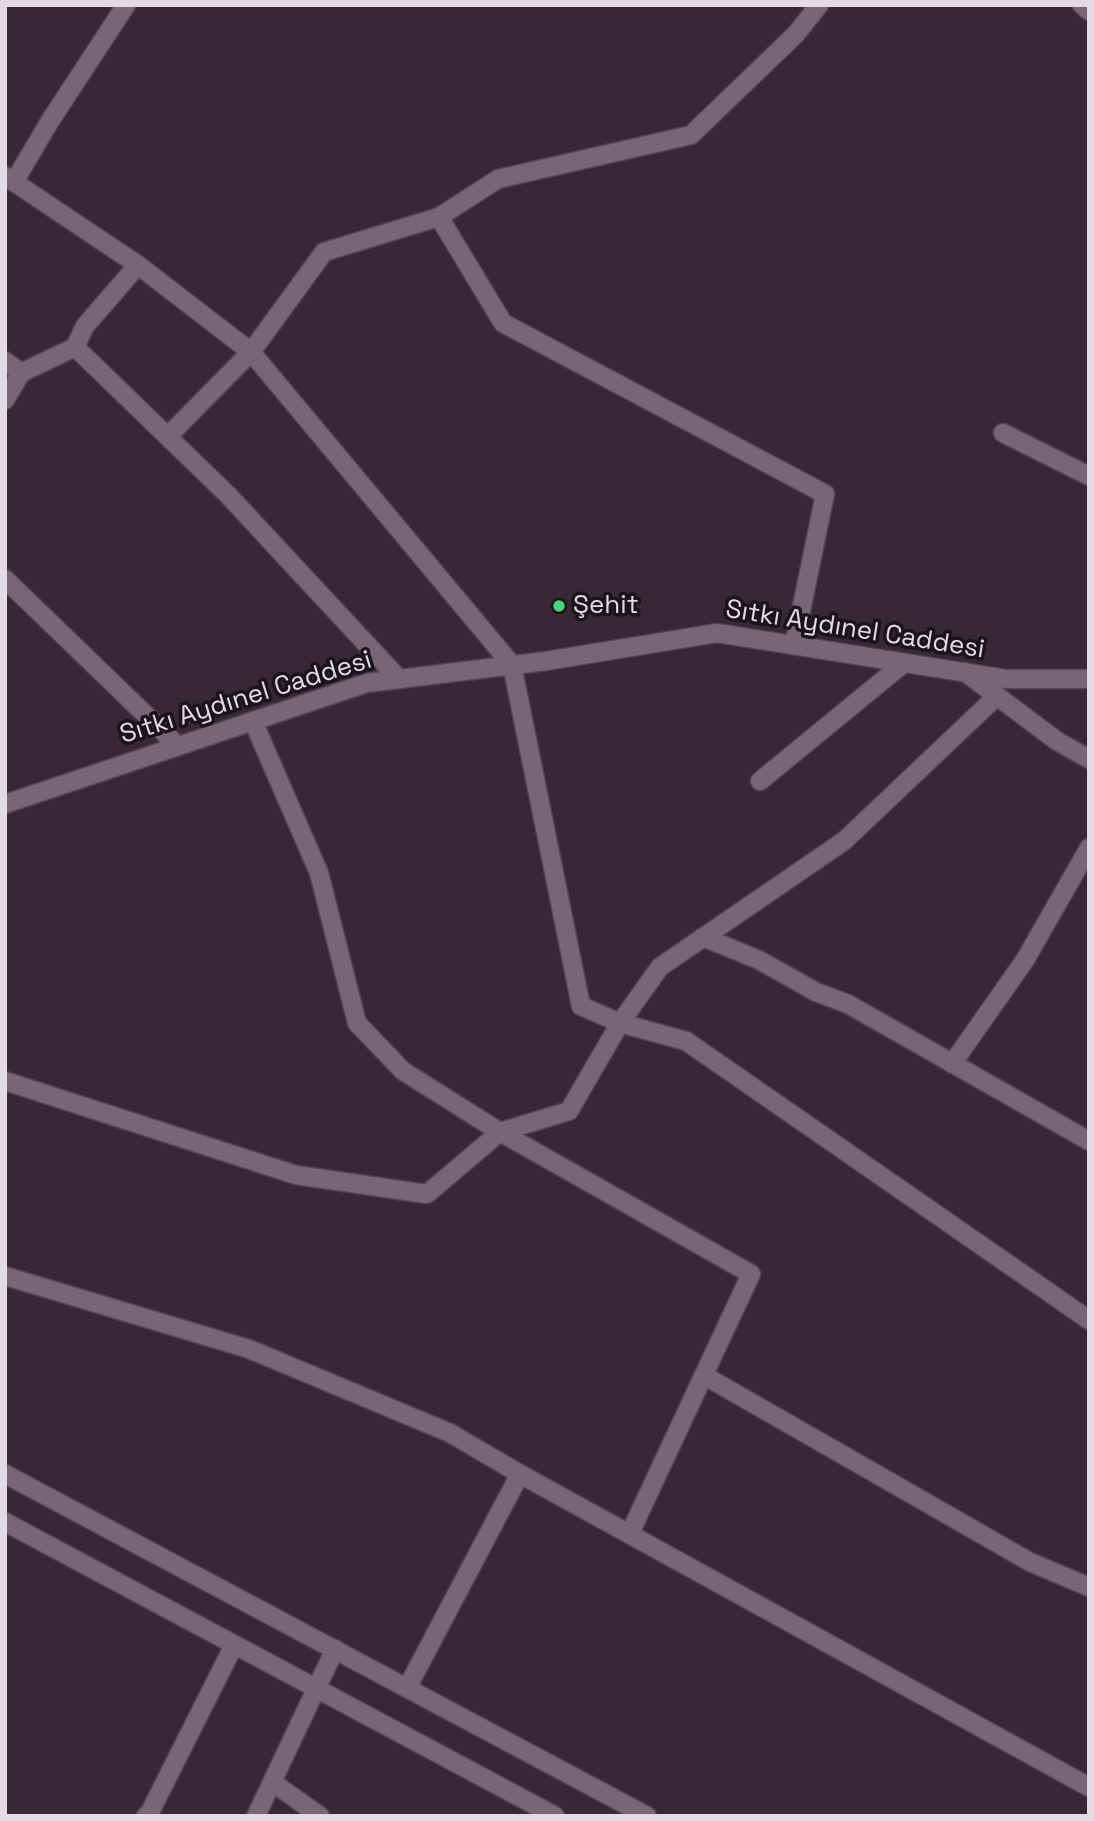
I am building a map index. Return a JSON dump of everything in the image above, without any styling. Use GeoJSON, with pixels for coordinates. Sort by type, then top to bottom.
{"type":"FeatureCollection","features":[{"type":"Feature","properties":{"kind":"street"},"geometry":{"type":"LineString","coordinates":[[126,5],[10,179],[138,265],[251,352],[512,665],[581,1006],[620,1023],[686,1041],[1089,1320]]}},
{"type":"Feature","properties":{"kind":"street"},"geometry":{"type":"LineString","coordinates":[[168,436],[251,352],[324,252],[439,217],[498,178],[691,135],[796,34],[819,5]]}},
{"type":"Feature","properties":{"kind":"street"},"geometry":{"type":"LineString","coordinates":[[1082,5],[1089,11]]}},
{"type":"Feature","properties":{"kind":"street"},"geometry":{"type":"LineString","coordinates":[[439,217],[503,323],[825,494],[794,645]]}},
{"type":"Feature","properties":{"kind":"street"},"geometry":{"type":"LineString","coordinates":[[5,400],[21,373],[75,346],[85,326],[138,265]]}},
{"type":"Feature","properties":{"kind":"street"},"geometry":{"type":"LineString","coordinates":[[75,346],[228,495],[398,679]]}},
{"type":"Feature","properties":{"kind":"street"},"geometry":{"type":"LineString","coordinates":[[5,361],[21,373]]}},
{"type":"Feature","properties":{"kind":"street"},"geometry":{"type":"LineString","coordinates":[[1003,433],[1089,476]]}},
{"type":"Feature","properties":{"kind":"street"},"geometry":{"type":"LineString","coordinates":[[5,579],[178,746]]}},
{"type":"Feature","properties":{"kind":"street","name":"Sıtkı Aydınel Caddesi"},"geometry":{"type":"LineString","coordinates":[[6,803],[367,683],[512,665],[716,633],[1006,679],[1089,679]]}},
{"type":"Feature","properties":{"kind":"street"},"geometry":{"type":"LineString","coordinates":[[760,781],[904,663]]}},
{"type":"Feature","properties":{"kind":"street"},"geometry":{"type":"LineString","coordinates":[[965,672],[1058,741],[1089,758]]}},
{"type":"Feature","properties":{"kind":"street"},"geometry":{"type":"LineString","coordinates":[[5,1081],[296,1175],[427,1195],[500,1132],[569,1111],[620,1023],[660,967],[844,841],[997,696]]}},
{"type":"Feature","properties":{"kind":"street"},"geometry":{"type":"LineString","coordinates":[[253,721],[319,873],[357,1023],[403,1071],[500,1132],[751,1274],[630,1533]]}},
{"type":"Feature","properties":{"kind":"street"},"geometry":{"type":"LineString","coordinates":[[952,1064],[1025,960],[1089,848]]}},
{"type":"Feature","properties":{"kind":"street"},"geometry":{"type":"LineString","coordinates":[[703,937],[759,960],[816,992],[848,1004],[1089,1142]]}},
{"type":"Feature","properties":{"kind":"street"},"geometry":{"type":"LineString","coordinates":[[5,1276],[249,1349],[450,1433],[1089,1787]]}},
{"type":"Feature","properties":{"kind":"street"},"geometry":{"type":"LineString","coordinates":[[705,1376],[1030,1562],[1089,1587]]}},
{"type":"Feature","properties":{"kind":"street"},"geometry":{"type":"LineString","coordinates":[[5,1474],[647,1816]]}},
{"type":"Feature","properties":{"kind":"street"},"geometry":{"type":"LineString","coordinates":[[407,1688],[520,1474]]}},
{"type":"Feature","properties":{"kind":"street"},"geometry":{"type":"LineString","coordinates":[[5,1522],[555,1816]]}},
{"type":"Feature","properties":{"kind":"street"},"geometry":{"type":"LineString","coordinates":[[146,1816],[234,1645]]}},
{"type":"Feature","properties":{"kind":"street"},"geometry":{"type":"LineString","coordinates":[[256,1816],[335,1649]]}},
{"type":"Feature","properties":{"kind":"street"},"geometry":{"type":"LineString","coordinates":[[272,1782],[320,1816]]}},
{"type":"Feature","properties":{"kind":"place","name":"Şehit"},"geometry":{"type":"Point","coordinates":[559,606]}}]}
